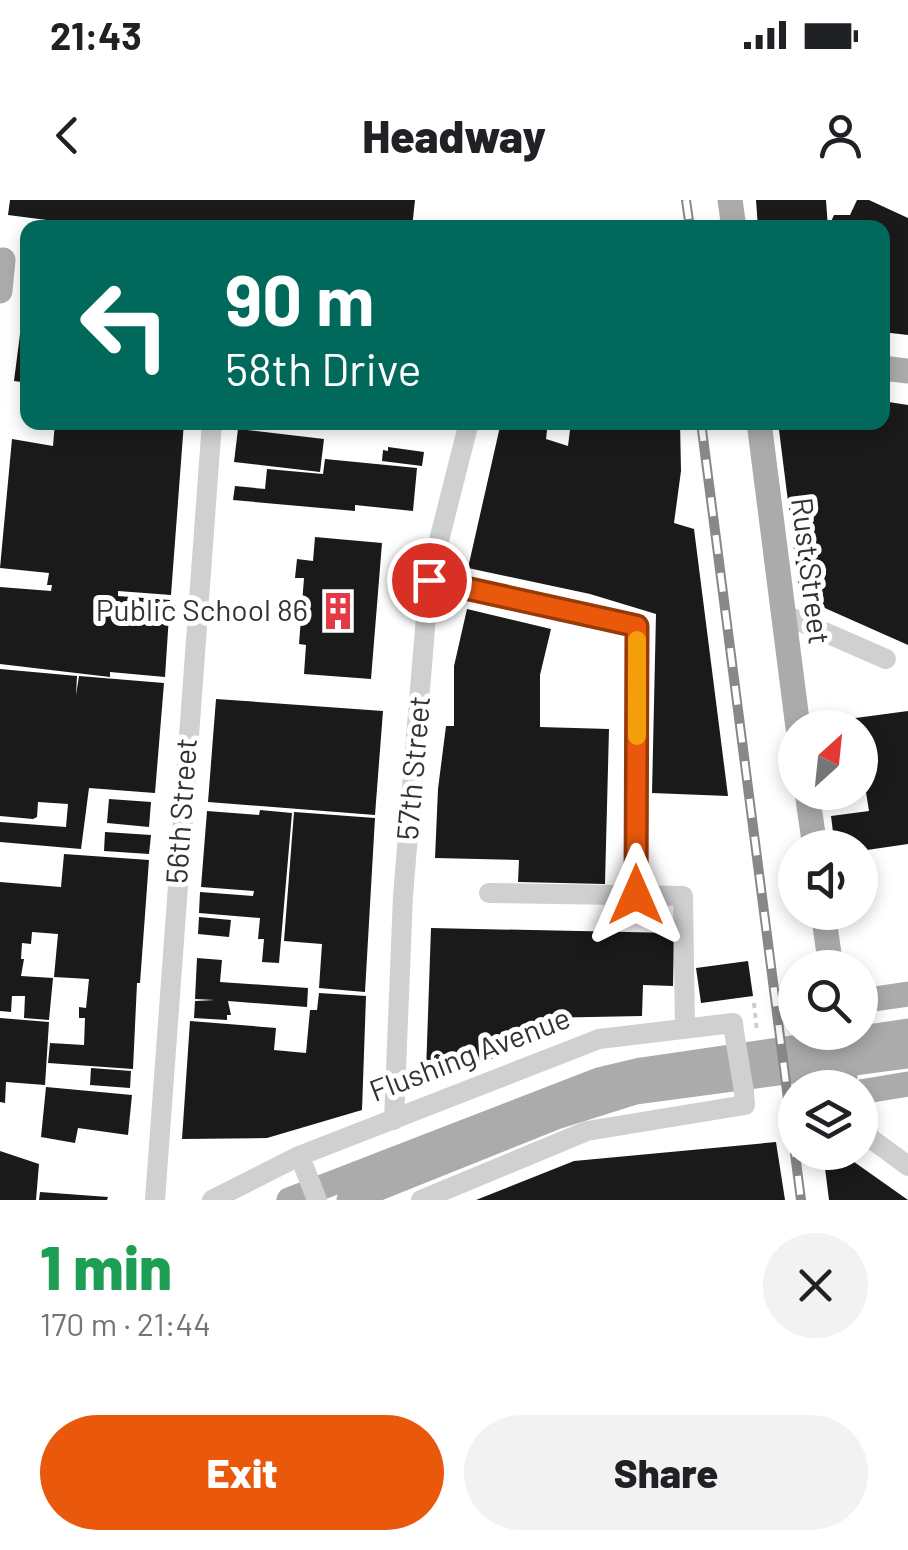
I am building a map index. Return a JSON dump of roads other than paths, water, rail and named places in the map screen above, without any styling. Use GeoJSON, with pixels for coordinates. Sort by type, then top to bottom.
{"type":"FeatureCollection","features":[{"type":"Feature","properties":{"kind":"main road"},"geometry":{"type":"LineString","coordinates":[[0,290],[10,261]]}},
{"type":"Feature","properties":{"kind":"main road","name":"Rust Street"},"geometry":{"type":"LineString","coordinates":[[760,430],[795,710]]}},
{"type":"Feature","properties":{"kind":"main road"},"geometry":{"type":"LineString","coordinates":[[878,998],[908,994]]}},
{"type":"Feature","properties":{"kind":"main road"},"geometry":{"type":"LineString","coordinates":[[289,1200],[600,1080],[640,1070],[908,1031]]}},
{"type":"Feature","properties":{"kind":"main road"},"geometry":{"type":"LineString","coordinates":[[348,1200],[559,1116],[636,1092],[908,1056]]}},
{"type":"Feature","properties":{"kind":"main road"},"geometry":{"type":"LineString","coordinates":[[878,1085],[908,1084]]}},
{"type":"Feature","properties":{"kind":"street","name":"56th Street"},"geometry":{"type":"LineString","coordinates":[[155,1200],[211,430]]}},
{"type":"Feature","properties":{"kind":"street","name":"57th Street"},"geometry":{"type":"LineString","coordinates":[[394,1120],[403,896],[429,580],[468,430]]}},
{"type":"Feature","properties":{"kind":"street"},"geometry":{"type":"LineString","coordinates":[[429,580],[637,626],[636,895]]}},
{"type":"Feature","properties":{"kind":"street"},"geometry":{"type":"LineString","coordinates":[[782,614],[886,659]]}},
{"type":"Feature","properties":{"kind":"street"},"geometry":{"type":"LineString","coordinates":[[489,893],[683,896],[684,1028]]}},
{"type":"Feature","properties":{"kind":"street","name":"Flushing Avenue"},"geometry":{"type":"LineString","coordinates":[[212,1200],[394,1120],[599,1039],[732,1023],[745,1105],[587,1131],[421,1200]]}},
{"type":"Feature","properties":{"kind":"street"},"geometry":{"type":"LineString","coordinates":[[878,1144],[908,1166]]}},
{"type":"Feature","properties":{"kind":"street"},"geometry":{"type":"LineString","coordinates":[[302,1161],[317,1200]]}},
{"type":"Feature","properties":{"kind":"railway"},"geometry":{"type":"LineString","coordinates":[[686,200],[689,220]]}},
{"type":"Feature","properties":{"kind":"railway"},"geometry":{"type":"LineString","coordinates":[[702,430],[801,1200]]}},
{"type":"Feature","properties":{"kind":"place","name":"Public School 86"},"geometry":{"type":"Point","coordinates":[338,611]}}]}
